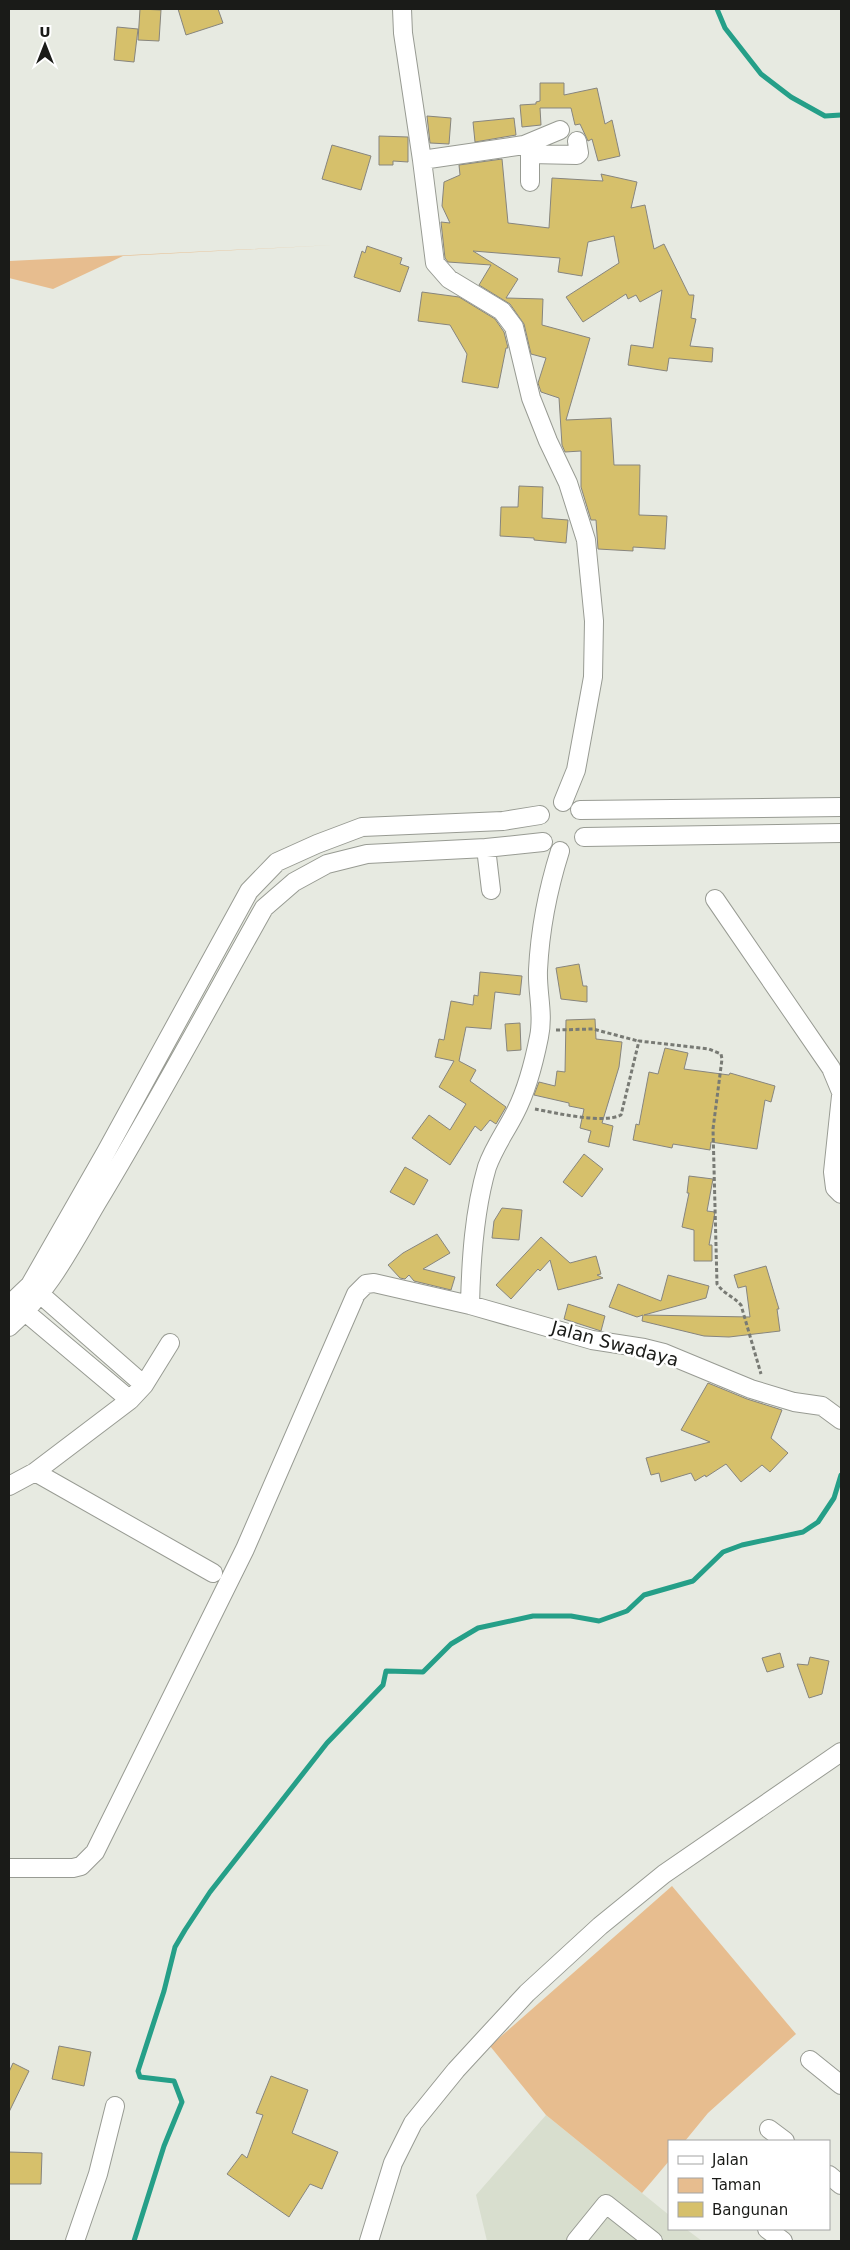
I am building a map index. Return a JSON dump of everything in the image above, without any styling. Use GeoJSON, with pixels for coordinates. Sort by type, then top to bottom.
{"type":"FeatureCollection","features":[{"type":"Feature","properties":{"kind":"street"},"geometry":{"type":"LineString","coordinates":[[402,9],[404,41],[435,263],[449,279],[502,311],[514,327],[532,398],[548,441],[568,484],[586,540],[594,622],[593,677],[576,770],[563,802]]}},
{"type":"Feature","properties":{"kind":"street"},"geometry":{"type":"LineString","coordinates":[[530,149],[560,130]]}},
{"type":"Feature","properties":{"kind":"street"},"geometry":{"type":"LineString","coordinates":[[422,160],[530,149],[577,155],[579,153],[577,141]]}},
{"type":"Feature","properties":{"kind":"street"},"geometry":{"type":"LineString","coordinates":[[530,149],[530,182]]}},
{"type":"Feature","properties":{"kind":"street"},"geometry":{"type":"LineString","coordinates":[[563,802],[573,805],[580,810],[585,819],[586,828],[584,837],[578,845],[560,851],[543,842],[538,834],[537,824],[546,808],[554,803],[563,802]]}},
{"type":"Feature","properties":{"kind":"street"},"geometry":{"type":"LineString","coordinates":[[580,810],[841,807]]}},
{"type":"Feature","properties":{"kind":"street"},"geometry":{"type":"LineString","coordinates":[[34,1290],[106,1152],[249,891],[277,862],[362,827],[503,821],[540,816]]}},
{"type":"Feature","properties":{"kind":"street"},"geometry":{"type":"LineString","coordinates":[[584,837],[841,833]]}},
{"type":"Feature","properties":{"kind":"street"},"geometry":{"type":"LineString","coordinates":[[9,1327],[16,1306],[34,1290],[52,1278],[122,1162],[264,908],[294,882],[327,864],[367,854],[486,848],[543,842]]}},
{"type":"Feature","properties":{"kind":"street"},"geometry":{"type":"LineString","coordinates":[[486,848],[491,890]]}},
{"type":"Feature","properties":{"kind":"street"},"geometry":{"type":"LineString","coordinates":[[470,1305],[472,1254],[484,1179],[493,1154],[518,1106],[530,1074],[540,1029],[539,962],[551,878],[560,851]]}},
{"type":"Feature","properties":{"kind":"street"},"geometry":{"type":"LineString","coordinates":[[715,899],[831,1068],[841,1092]]}},
{"type":"Feature","properties":{"kind":"street"},"geometry":{"type":"LineString","coordinates":[[841,1096],[832,1172],[835,1188],[841,1194]]}},
{"type":"Feature","properties":{"kind":"street"},"geometry":{"type":"LineString","coordinates":[[106,1152],[122,1162]]}},
{"type":"Feature","properties":{"kind":"street","name":"Jalan Swadaya"},"geometry":{"type":"LineString","coordinates":[[9,1868],[73,1868],[82,1866],[95,1852],[175,1695],[245,1549],[359,1290],[366,1284],[374,1283],[470,1305],[592,1340],[644,1348],[766,1394],[794,1402],[822,1406],[840,1418]]}},
{"type":"Feature","properties":{"kind":"street"},"geometry":{"type":"LineString","coordinates":[[34,1290],[144,1384]]}},
{"type":"Feature","properties":{"kind":"street"},"geometry":{"type":"LineString","coordinates":[[16,1306],[130,1400]]}},
{"type":"Feature","properties":{"kind":"street"},"geometry":{"type":"LineString","coordinates":[[9,1486],[35,1472],[130,1400],[144,1384],[170,1343]]}},
{"type":"Feature","properties":{"kind":"street"},"geometry":{"type":"LineString","coordinates":[[35,1472],[213,1573]]}},
{"type":"Feature","properties":{"kind":"street"},"geometry":{"type":"LineString","coordinates":[[369,2241],[393,2162],[413,2123],[462,2063],[527,1993],[648,1886],[841,1752]]}},
{"type":"Feature","properties":{"kind":"street"},"geometry":{"type":"LineString","coordinates":[[810,2060],[841,2085]]}},
{"type":"Feature","properties":{"kind":"street"},"geometry":{"type":"LineString","coordinates":[[75,2241],[98,2174],[115,2106]]}},
{"type":"Feature","properties":{"kind":"street"},"geometry":{"type":"LineString","coordinates":[[769,2129],[783,2140]]}},
{"type":"Feature","properties":{"kind":"street"},"geometry":{"type":"LineString","coordinates":[[830,2177],[841,2185]]}},
{"type":"Feature","properties":{"kind":"street"},"geometry":{"type":"LineString","coordinates":[[576,2241],[606,2204],[653,2241]]}},
{"type":"Feature","properties":{"kind":"street"},"geometry":{"type":"LineString","coordinates":[[768,2230],[783,2241]]}},
{"type":"Feature","properties":{"kind":"path"},"geometry":{"type":"LineString","coordinates":[[540,1029],[593,1029],[639,1041],[709,1049],[720,1054],[722,1059],[713,1129],[717,1284],[723,1292],[734,1296],[741,1305],[766,1394]]}},
{"type":"Feature","properties":{"kind":"path"},"geometry":{"type":"LineString","coordinates":[[518,1106],[586,1117],[616,1118],[622,1115],[639,1041]]}},
{"type":"Feature","properties":{"kind":"shaded area"},"geometry":{"type":"Polygon","coordinates":[[[546,2115],[668,2214],[668,2230],[687,2230],[702,2241],[487,2241],[476,2195],[546,2115]]]}},
{"type":"Feature","properties":{"kind":"green space"},"geometry":{"type":"Polygon","coordinates":[[[333,245],[123,256],[53,289],[9,278],[9,261],[333,245]]]}},
{"type":"Feature","properties":{"kind":"green space"},"geometry":{"type":"Polygon","coordinates":[[[672,1886],[796,2034],[708,2113],[686,2140],[668,2140],[668,2162],[642,2193],[546,2115],[490,2046],[672,1886]]]}},
{"type":"Feature","properties":{"kind":"building"},"geometry":{"type":"Polygon","coordinates":[[[140,9],[161,10],[159,41],[138,40],[140,9]]]}},
{"type":"Feature","properties":{"kind":"building"},"geometry":{"type":"Polygon","coordinates":[[[178,9],[218,9],[223,23],[186,35],[178,9]]]}},
{"type":"Feature","properties":{"kind":"building"},"geometry":{"type":"Polygon","coordinates":[[[117,27],[138,29],[134,62],[114,60],[117,27]]]}},
{"type":"Feature","properties":{"kind":"building"},"geometry":{"type":"Polygon","coordinates":[[[540,83],[564,83],[564,95],[597,88],[605,124],[612,120],[620,156],[598,161],[592,139],[588,141],[580,124],[575,125],[571,108],[540,108],[541,125],[522,127],[520,105],[536,104],[536,102],[540,101],[540,83]]]}},
{"type":"Feature","properties":{"kind":"building"},"geometry":{"type":"Polygon","coordinates":[[[427,116],[451,118],[449,144],[430,143],[427,116]]]}},
{"type":"Feature","properties":{"kind":"building"},"geometry":{"type":"Polygon","coordinates":[[[514,118],[516,135],[475,142],[473,122],[514,118]]]}},
{"type":"Feature","properties":{"kind":"building"},"geometry":{"type":"Polygon","coordinates":[[[379,136],[408,137],[408,162],[393,161],[393,165],[379,165],[379,136]]]}},
{"type":"Feature","properties":{"kind":"building"},"geometry":{"type":"Polygon","coordinates":[[[332,145],[371,156],[361,190],[322,179],[332,145]]]}},
{"type":"Feature","properties":{"kind":"building"},"geometry":{"type":"Polygon","coordinates":[[[502,159],[508,223],[549,228],[552,178],[603,181],[601,174],[637,182],[631,208],[645,205],[654,249],[664,244],[689,295],[694,295],[691,318],[696,319],[690,346],[713,348],[712,362],[669,358],[667,371],[628,365],[631,345],[653,348],[662,290],[640,302],[636,295],[628,299],[626,294],[583,322],[566,297],[619,263],[614,236],[588,242],[582,276],[558,272],[560,258],[473,251],[518,279],[506,298],[543,299],[542,325],[590,338],[566,420],[611,418],[614,465],[640,465],[639,515],[667,516],[665,549],[633,547],[633,551],[598,549],[596,520],[591,520],[581,487],[581,451],[565,452],[562,445],[559,398],[541,392],[538,383],[546,358],[531,354],[524,324],[510,304],[479,285],[491,265],[448,262],[445,258],[441,222],[450,223],[442,206],[444,182],[460,175],[459,165],[502,159]]]}},
{"type":"Feature","properties":{"kind":"building"},"geometry":{"type":"Polygon","coordinates":[[[367,246],[402,258],[400,264],[409,267],[400,292],[354,277],[362,251],[365,253],[367,246]]]}},
{"type":"Feature","properties":{"kind":"building"},"geometry":{"type":"Polygon","coordinates":[[[422,292],[459,297],[495,319],[504,332],[508,348],[506,348],[498,388],[462,382],[467,354],[450,325],[418,321],[422,292]]]}},
{"type":"Feature","properties":{"kind":"building"},"geometry":{"type":"Polygon","coordinates":[[[519,486],[543,487],[542,518],[568,520],[566,543],[534,540],[534,538],[500,536],[501,507],[518,507],[519,486]]]}},
{"type":"Feature","properties":{"kind":"building"},"geometry":{"type":"Polygon","coordinates":[[[579,964],[583,986],[587,986],[587,1002],[561,999],[556,968],[579,964]]]}},
{"type":"Feature","properties":{"kind":"building"},"geometry":{"type":"Polygon","coordinates":[[[480,972],[522,976],[520,995],[495,992],[491,1029],[466,1027],[459,1061],[476,1070],[470,1081],[506,1107],[496,1124],[490,1120],[481,1131],[475,1126],[450,1165],[412,1138],[429,1115],[450,1130],[466,1104],[439,1087],[454,1061],[435,1057],[439,1039],[444,1040],[451,1001],[473,1005],[474,995],[478,996],[480,972]]]}},
{"type":"Feature","properties":{"kind":"building"},"geometry":{"type":"Polygon","coordinates":[[[595,1019],[596,1039],[622,1042],[619,1067],[602,1123],[613,1126],[609,1147],[588,1142],[591,1131],[580,1128],[584,1109],[569,1106],[569,1103],[534,1095],[539,1082],[555,1086],[557,1071],[565,1072],[566,1020],[595,1019]]]}},
{"type":"Feature","properties":{"kind":"building"},"geometry":{"type":"Polygon","coordinates":[[[520,1023],[521,1050],[507,1051],[505,1024],[520,1023]]]}},
{"type":"Feature","properties":{"kind":"building"},"geometry":{"type":"Polygon","coordinates":[[[665,1048],[688,1053],[684,1069],[729,1075],[730,1073],[775,1086],[771,1102],[765,1100],[757,1149],[711,1142],[710,1150],[673,1144],[672,1148],[633,1140],[636,1124],[639,1125],[649,1072],[658,1074],[665,1048]]]}},
{"type":"Feature","properties":{"kind":"building"},"geometry":{"type":"Polygon","coordinates":[[[584,1154],[603,1169],[582,1197],[563,1182],[584,1154]]]}},
{"type":"Feature","properties":{"kind":"building"},"geometry":{"type":"Polygon","coordinates":[[[405,1167],[428,1180],[414,1205],[390,1192],[405,1167]]]}},
{"type":"Feature","properties":{"kind":"building"},"geometry":{"type":"Polygon","coordinates":[[[689,1176],[713,1179],[707,1211],[715,1212],[709,1245],[712,1245],[712,1261],[694,1261],[694,1230],[682,1227],[689,1193],[687,1193],[689,1176]]]}},
{"type":"Feature","properties":{"kind":"building"},"geometry":{"type":"Polygon","coordinates":[[[502,1208],[522,1210],[519,1240],[492,1238],[494,1221],[502,1208]]]}},
{"type":"Feature","properties":{"kind":"building"},"geometry":{"type":"Polygon","coordinates":[[[437,1234],[450,1253],[423,1269],[455,1277],[451,1290],[414,1281],[409,1275],[405,1279],[400,1278],[388,1265],[403,1253],[437,1234]]]}},
{"type":"Feature","properties":{"kind":"building"},"geometry":{"type":"Polygon","coordinates":[[[541,1237],[570,1263],[596,1256],[601,1274],[597,1275],[603,1278],[558,1290],[550,1260],[540,1271],[538,1269],[511,1299],[496,1285],[541,1237]]]}},
{"type":"Feature","properties":{"kind":"building"},"geometry":{"type":"Polygon","coordinates":[[[766,1266],[779,1309],[777,1309],[780,1331],[729,1337],[704,1336],[642,1321],[643,1315],[637,1317],[609,1307],[618,1284],[661,1301],[668,1275],[709,1286],[706,1298],[644,1315],[750,1317],[746,1286],[738,1288],[734,1275],[766,1266]]]}},
{"type":"Feature","properties":{"kind":"building"},"geometry":{"type":"Polygon","coordinates":[[[568,1304],[605,1316],[601,1331],[564,1319],[568,1304]]]}},
{"type":"Feature","properties":{"kind":"building"},"geometry":{"type":"Polygon","coordinates":[[[708,1383],[747,1399],[782,1410],[771,1438],[788,1453],[770,1472],[762,1465],[741,1482],[726,1464],[706,1477],[705,1475],[695,1481],[691,1473],[661,1482],[659,1473],[651,1475],[646,1458],[710,1442],[681,1430],[708,1383]]]}},
{"type":"Feature","properties":{"kind":"building"},"geometry":{"type":"Polygon","coordinates":[[[780,1653],[784,1667],[767,1672],[762,1658],[780,1653]]]}},
{"type":"Feature","properties":{"kind":"building"},"geometry":{"type":"Polygon","coordinates":[[[810,1657],[829,1661],[822,1694],[809,1698],[797,1664],[808,1665],[810,1657]]]}},
{"type":"Feature","properties":{"kind":"building"},"geometry":{"type":"Polygon","coordinates":[[[59,2046],[91,2052],[84,2086],[52,2079],[59,2046]]]}},
{"type":"Feature","properties":{"kind":"building"},"geometry":{"type":"Polygon","coordinates":[[[13,2063],[29,2071],[9,2112],[9,2072],[13,2063]]]}},
{"type":"Feature","properties":{"kind":"building"},"geometry":{"type":"Polygon","coordinates":[[[271,2076],[308,2090],[292,2133],[338,2152],[322,2189],[310,2184],[289,2217],[227,2174],[242,2154],[247,2158],[263,2115],[256,2113],[271,2076]]]}},
{"type":"Feature","properties":{"kind":"building"},"geometry":{"type":"Polygon","coordinates":[[[9,2152],[42,2153],[41,2184],[9,2184],[9,2152]]]}},
{"type":"Feature","properties":{"kind":"waterway"},"geometry":{"type":"LineString","coordinates":[[717,9],[725,28],[761,74],[791,97],[825,116],[841,115]]}},
{"type":"Feature","properties":{"kind":"waterway"},"geometry":{"type":"LineString","coordinates":[[134,2241],[164,2146],[182,2102],[174,2081],[140,2077],[138,2071],[164,1991],[175,1947],[210,1892],[327,1743],[383,1685],[386,1671],[423,1672],[451,1644],[478,1628],[533,1616],[571,1616],[599,1621],[627,1611],[644,1595],[693,1581],[723,1552],[742,1545],[803,1532],[818,1522],[834,1498],[841,1475]]}}]}
